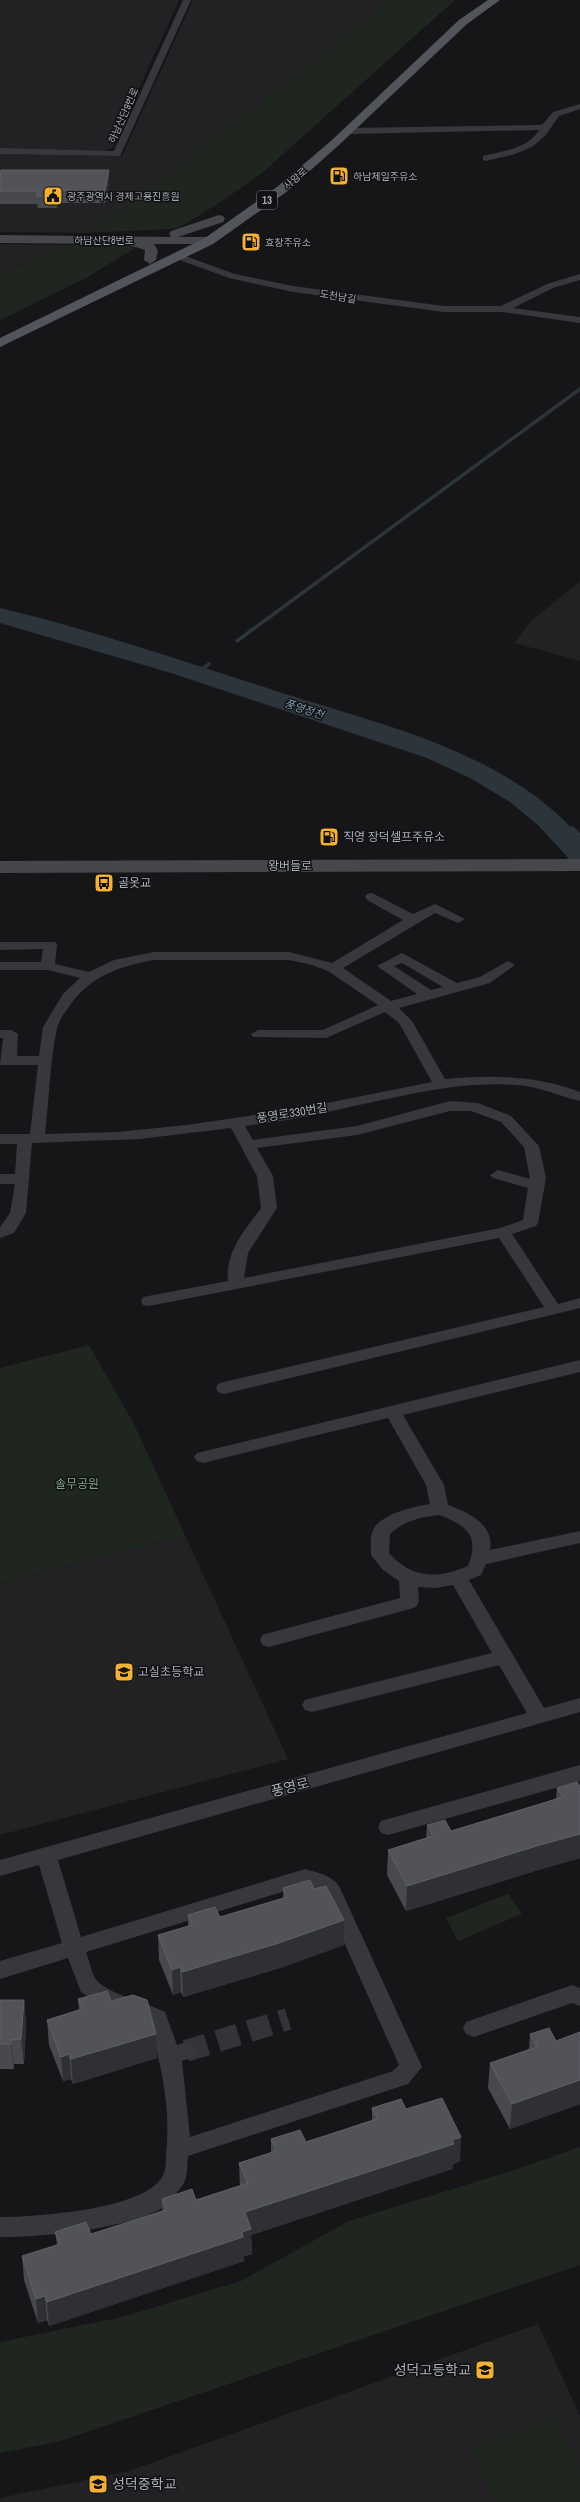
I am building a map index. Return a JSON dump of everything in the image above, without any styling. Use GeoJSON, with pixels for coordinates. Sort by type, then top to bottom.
{"type":"FeatureCollection","features":[{"type":"Feature","properties":{"kind":"main road"},"geometry":{"type":"LineString","coordinates":[[394,70],[449,19],[474,0]]}},
{"type":"Feature","properties":{"kind":"main road","name":"사암로"},"geometry":{"type":"LineString","coordinates":[[0,343],[209,241],[282,190],[348,131],[463,22],[495,0]]}},
{"type":"Feature","properties":{"kind":"main road"},"geometry":{"type":"LineString","coordinates":[[0,332],[190,241],[232,210]]}},
{"type":"Feature","properties":{"kind":"street","name":"하남산단9번로"},"geometry":{"type":"LineString","coordinates":[[0,151],[117,154],[187,0]]}},
{"type":"Feature","properties":{"kind":"street"},"geometry":{"type":"LineString","coordinates":[[486,158],[516,151],[529,145],[543,134],[546,126],[556,114],[580,106]]}},
{"type":"Feature","properties":{"kind":"street"},"geometry":{"type":"LineString","coordinates":[[348,131],[546,126]]}},
{"type":"Feature","properties":{"kind":"street"},"geometry":{"type":"LineString","coordinates":[[98,240],[176,234],[219,219]]}},
{"type":"Feature","properties":{"kind":"street","name":"하남산단8번로"},"geometry":{"type":"LineString","coordinates":[[0,239],[209,241]]}},
{"type":"Feature","properties":{"kind":"street"},"geometry":{"type":"LineString","coordinates":[[98,240],[146,245],[152,249],[150,260]]}},
{"type":"Feature","properties":{"kind":"street","name":"도천남길"},"geometry":{"type":"LineString","coordinates":[[177,256],[220,272],[293,289],[414,306],[470,310],[503,309],[580,320]]}},
{"type":"Feature","properties":{"kind":"street","name":"도천남길"},"geometry":{"type":"LineString","coordinates":[[503,309],[550,286],[580,277]]}},
{"type":"Feature","properties":{"kind":"street","name":"왕버들로"},"geometry":{"type":"LineString","coordinates":[[0,867],[580,865]]}},
{"type":"Feature","properties":{"kind":"street"},"geometry":{"type":"LineString","coordinates":[[372,897],[414,920]]}},
{"type":"Feature","properties":{"kind":"street"},"geometry":{"type":"LineString","coordinates":[[333,968],[435,908],[458,919]]}},
{"type":"Feature","properties":{"kind":"street"},"geometry":{"type":"LineString","coordinates":[[0,946],[50,945],[48,966]]}},
{"type":"Feature","properties":{"kind":"street"},"geometry":{"type":"LineString","coordinates":[[0,1232],[8,1230],[18,1213],[23,1179],[46,1060],[50,1027],[57,1011],[73,990],[89,976],[118,962],[154,956],[290,956],[316,961],[333,968],[388,1006],[405,1021],[441,1085]]}},
{"type":"Feature","properties":{"kind":"street"},"geometry":{"type":"LineString","coordinates":[[428,995],[384,966],[402,956],[455,988]]}},
{"type":"Feature","properties":{"kind":"street"},"geometry":{"type":"LineString","coordinates":[[258,1034],[326,1034],[372,1011],[485,980],[508,965]]}},
{"type":"Feature","properties":{"kind":"street"},"geometry":{"type":"LineString","coordinates":[[0,966],[48,966],[89,976]]}},
{"type":"Feature","properties":{"kind":"street"},"geometry":{"type":"LineString","coordinates":[[0,1034],[11,1034],[4,1061],[46,1060]]}},
{"type":"Feature","properties":{"kind":"street","name":"풍영로330번길"},"geometry":{"type":"LineString","coordinates":[[0,1139],[133,1136],[306,1112],[477,1079],[524,1080],[570,1091],[580,1097]]}},
{"type":"Feature","properties":{"kind":"street"},"geometry":{"type":"LineString","coordinates":[[148,1301],[237,1285],[503,1232],[530,1223],[538,1178],[531,1146],[506,1119],[473,1106],[450,1106],[357,1130],[248,1145]]}},
{"type":"Feature","properties":{"kind":"street"},"geometry":{"type":"LineString","coordinates":[[235,1122],[265,1176],[269,1208],[243,1241],[235,1273],[237,1285]]}},
{"type":"Feature","properties":{"kind":"street"},"geometry":{"type":"LineString","coordinates":[[498,1175],[536,1185]]}},
{"type":"Feature","properties":{"kind":"street"},"geometry":{"type":"LineString","coordinates":[[0,1178],[23,1179]]}},
{"type":"Feature","properties":{"kind":"street"},"geometry":{"type":"LineString","coordinates":[[503,1232],[554,1310]]}},
{"type":"Feature","properties":{"kind":"street"},"geometry":{"type":"LineString","coordinates":[[224,1388],[580,1303]]}},
{"type":"Feature","properties":{"kind":"street"},"geometry":{"type":"LineString","coordinates":[[203,1457],[580,1366]]}},
{"type":"Feature","properties":{"kind":"street"},"geometry":{"type":"LineString","coordinates":[[392,1412],[435,1485],[440,1509]]}},
{"type":"Feature","properties":{"kind":"street"},"geometry":{"type":"LineString","coordinates":[[440,1509],[456,1514],[477,1528],[482,1539],[480,1559],[475,1570],[458,1578],[426,1582],[408,1578],[397,1573],[380,1555],[381,1532],[392,1521],[408,1514],[440,1509]]}},
{"type":"Feature","properties":{"kind":"street"},"geometry":{"type":"LineString","coordinates":[[480,1559],[580,1537]]}},
{"type":"Feature","properties":{"kind":"street"},"geometry":{"type":"LineString","coordinates":[[269,1640],[410,1602],[408,1578]]}},
{"type":"Feature","properties":{"kind":"street"},"geometry":{"type":"LineString","coordinates":[[458,1578],[539,1717]]}},
{"type":"Feature","properties":{"kind":"street"},"geometry":{"type":"LineString","coordinates":[[312,1704],[504,1657]]}},
{"type":"Feature","properties":{"kind":"street","name":"풍영로"},"geometry":{"type":"LineString","coordinates":[[0,1868],[580,1705]]}},
{"type":"Feature","properties":{"kind":"street"},"geometry":{"type":"LineString","coordinates":[[388,1827],[580,1773]]}},
{"type":"Feature","properties":{"kind":"street"},"geometry":{"type":"LineString","coordinates":[[0,2227],[37,2227],[111,2215],[152,2202],[175,2178],[179,2136],[176,2093],[178,2053],[158,2018],[140,2009],[109,1999],[88,1986],[74,1948],[47,1856]]}},
{"type":"Feature","properties":{"kind":"street"},"geometry":{"type":"LineString","coordinates":[[0,1970],[305,1877],[320,1881],[330,1888],[411,2067],[400,2078],[178,2150]]}},
{"type":"Feature","properties":{"kind":"street"},"geometry":{"type":"LineString","coordinates":[[474,2028],[572,1994],[580,1997]]}},
{"type":"Feature","properties":{"kind":"shaded area"},"geometry":{"type":"Polygon","coordinates":[[[0,0],[179,0],[112,148],[103,151],[0,149],[0,0]]]}},
{"type":"Feature","properties":{"kind":"shaded area"},"geometry":{"type":"Polygon","coordinates":[[[193,0],[392,0],[133,202],[85,233],[0,232],[0,154],[122,156],[193,0]]]}},
{"type":"Feature","properties":{"kind":"shaded area"},"geometry":{"type":"Polygon","coordinates":[[[0,244],[66,245],[0,275],[0,244]]]}},
{"type":"Feature","properties":{"kind":"shaded area"},"geometry":{"type":"Polygon","coordinates":[[[580,581],[580,661],[514,643],[530,622],[580,581]]]}},
{"type":"Feature","properties":{"kind":"shaded area"},"geometry":{"type":"Polygon","coordinates":[[[573,826],[580,833],[580,865],[548,830],[573,826]]]}},
{"type":"Feature","properties":{"kind":"shaded area","name":"고실초등학교"},"geometry":{"type":"Polygon","coordinates":[[[185,1535],[288,1759],[0,1835],[0,1584],[185,1535]]]}},
{"type":"Feature","properties":{"kind":"shaded area","name":"성덕고등학교"},"geometry":{"type":"Polygon","coordinates":[[[538,2324],[580,2416],[580,2502],[0,2502],[0,2498],[129,2471],[538,2324]]]}},
{"type":"Feature","properties":{"kind":"green space"},"geometry":{"type":"Polygon","coordinates":[[[392,0],[455,0],[261,174],[216,205],[180,227],[170,229],[85,233],[133,202],[392,0]]]}},
{"type":"Feature","properties":{"kind":"green space"},"geometry":{"type":"Polygon","coordinates":[[[120,244],[137,247],[86,278],[0,320],[0,275],[66,245],[120,244]]]}},
{"type":"Feature","properties":{"kind":"green space","name":"솔무공원"},"geometry":{"type":"Polygon","coordinates":[[[89,1345],[134,1424],[185,1535],[0,1584],[0,1368],[89,1345]]]}},
{"type":"Feature","properties":{"kind":"green space"},"geometry":{"type":"Polygon","coordinates":[[[508,1894],[522,1914],[458,1941],[446,1918],[508,1894]]]}},
{"type":"Feature","properties":{"kind":"green space"},"geometry":{"type":"Polygon","coordinates":[[[580,2147],[580,2265],[57,2442],[0,2453],[0,2342],[122,2317],[241,2281],[349,2221],[511,2171],[580,2147]]]}},
{"type":"Feature","properties":{"kind":"green space"},"geometry":{"type":"Polygon","coordinates":[[[555,2417],[580,2469],[580,2502],[495,2502],[471,2447],[555,2417]]]}},
{"type":"Feature","properties":{"kind":"building"},"geometry":{"type":"Polygon","coordinates":[[[1,170],[109,170],[105,191],[58,190],[56,196],[37,196],[38,191],[0,191],[1,170]]]}},
{"type":"Feature","properties":{"kind":"building"},"geometry":{"type":"Polygon","coordinates":[[[577,1782],[580,1786],[580,1834],[407,1886],[388,1850],[433,1836],[427,1825],[445,1820],[451,1831],[563,1797],[557,1788],[577,1782]]]}},
{"type":"Feature","properties":{"kind":"building"},"geometry":{"type":"Polygon","coordinates":[[[310,1880],[314,1889],[326,1886],[344,1920],[279,1943],[182,1972],[180,1967],[172,1970],[158,1935],[192,1925],[188,1915],[215,1907],[220,1917],[287,1897],[283,1888],[310,1880]]]}},
{"type":"Feature","properties":{"kind":"building"},"geometry":{"type":"Polygon","coordinates":[[[107,1991],[111,2001],[133,1995],[147,2000],[156,2034],[71,2059],[69,2054],[61,2057],[47,2020],[82,2009],[78,1999],[107,1991]]]}},
{"type":"Feature","properties":{"kind":"building"},"geometry":{"type":"Polygon","coordinates":[[[0,2000],[24,2000],[21,2039],[11,2040],[11,2044],[0,2044],[0,2000]]]}},
{"type":"Feature","properties":{"kind":"building"},"geometry":{"type":"Polygon","coordinates":[[[549,2028],[556,2041],[580,2032],[580,2080],[512,2104],[490,2063],[537,2047],[530,2034],[549,2028]]]}},
{"type":"Feature","properties":{"kind":"building"},"geometry":{"type":"Polygon","coordinates":[[[442,2098],[461,2137],[452,2140],[454,2144],[245,2212],[251,2229],[242,2232],[243,2237],[47,2302],[45,2296],[36,2299],[22,2256],[60,2244],[55,2232],[86,2222],[91,2234],[166,2210],[162,2199],[192,2189],[196,2200],[248,2183],[239,2163],[276,2151],[271,2139],[300,2130],[306,2142],[377,2119],[372,2108],[401,2099],[406,2109],[442,2098]]]}},
{"type":"Feature","properties":{"kind":"waterway"},"geometry":{"type":"LineString","coordinates":[[237,641],[580,389]]}},
{"type":"Feature","properties":{"kind":"waterway","name":"풍영정천"},"geometry":{"type":"LineString","coordinates":[[0,615],[180,668],[436,752],[479,772],[520,796],[549,820],[580,854]]}},
{"type":"Feature","properties":{"kind":"waterway"},"geometry":{"type":"LineString","coordinates":[[200,671],[209,664]]}},
{"type":"Feature","properties":{"kind":"waterway","name":"풍영정천"},"geometry":{"type":"LineString","coordinates":[[196,673],[201,670]]}},
{"type":"Feature","properties":{"kind":"tunnel"},"geometry":{"type":"LineString","coordinates":[[186,2051],[288,2019]]}},
{"type":"Feature","properties":{"kind":"place","name":"하남제일주유소"},"geometry":{"type":"Point","coordinates":[339,176]}},
{"type":"Feature","properties":{"kind":"place","name":"광주광역시 경제고용진흥원"},"geometry":{"type":"Point","coordinates":[53,196]}},
{"type":"Feature","properties":{"kind":"place","name":"효창주유소"},"geometry":{"type":"Point","coordinates":[251,242]}},
{"type":"Feature","properties":{"kind":"place","name":"직영 장덕셀프주유소"},"geometry":{"type":"Point","coordinates":[329,837]}},
{"type":"Feature","properties":{"kind":"place","name":"골옷교"},"geometry":{"type":"Point","coordinates":[104,883]}},
{"type":"Feature","properties":{"kind":"place","name":"고실초등학교"},"geometry":{"type":"Point","coordinates":[124,1672]}},
{"type":"Feature","properties":{"kind":"place","name":"성덕고등학교"},"geometry":{"type":"Point","coordinates":[485,2370]}},
{"type":"Feature","properties":{"kind":"place","name":"성덕중학교"},"geometry":{"type":"Point","coordinates":[98,2484]}}]}
